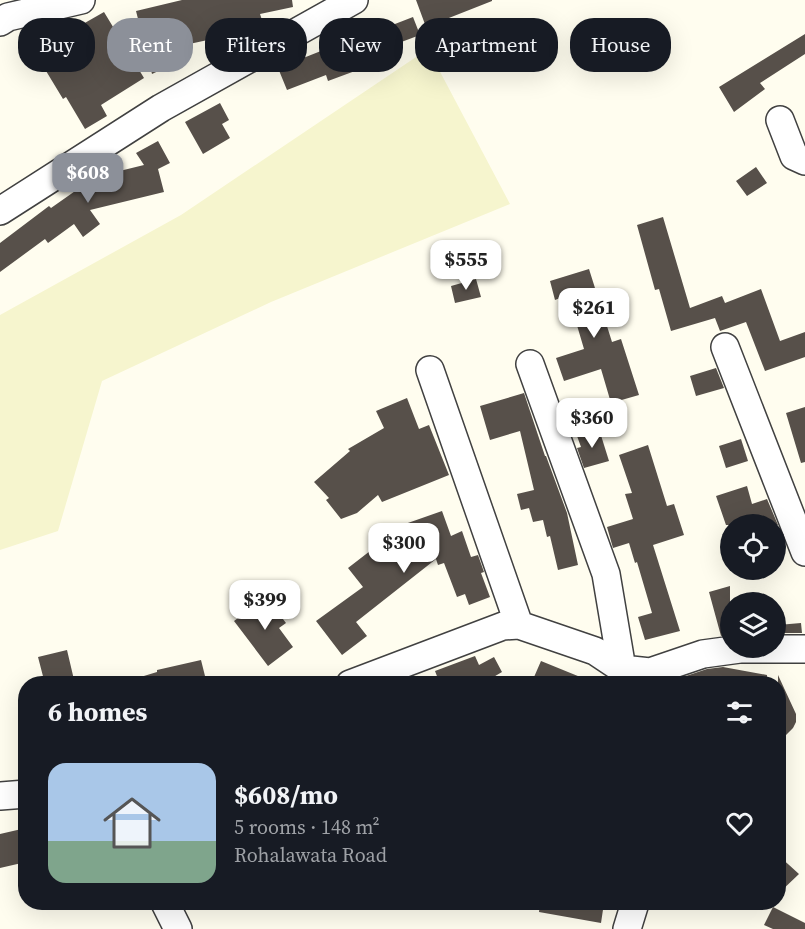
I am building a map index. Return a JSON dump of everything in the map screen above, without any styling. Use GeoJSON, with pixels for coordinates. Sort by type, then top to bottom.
{"type":"FeatureCollection","features":[{"type":"Feature","properties":{"kind":"street"},"geometry":{"type":"LineString","coordinates":[[0,22],[8,17],[81,0]]}},
{"type":"Feature","properties":{"kind":"street"},"geometry":{"type":"LineString","coordinates":[[0,211],[161,108],[354,0]]}},
{"type":"Feature","properties":{"kind":"street"},"geometry":{"type":"LineString","coordinates":[[780,120],[794,156],[805,161]]}},
{"type":"Feature","properties":{"kind":"street"},"geometry":{"type":"LineString","coordinates":[[725,347],[805,552]]}},
{"type":"Feature","properties":{"kind":"street"},"geometry":{"type":"LineString","coordinates":[[530,364],[606,574],[622,669]]}},
{"type":"Feature","properties":{"kind":"street"},"geometry":{"type":"LineString","coordinates":[[430,370],[519,625]]}},
{"type":"Feature","properties":{"kind":"street"},"geometry":{"type":"LineString","coordinates":[[371,676],[503,626],[519,625],[595,651],[622,669],[642,676]]}},
{"type":"Feature","properties":{"kind":"street"},"geometry":{"type":"LineString","coordinates":[[653,676],[703,654],[740,649],[805,649]]}},
{"type":"Feature","properties":{"kind":"street"},"geometry":{"type":"LineString","coordinates":[[0,796],[18,795]]}},
{"type":"Feature","properties":{"kind":"street"},"geometry":{"type":"LineString","coordinates":[[168,910],[178,929]]}},
{"type":"Feature","properties":{"kind":"street"},"geometry":{"type":"LineString","coordinates":[[627,929],[633,910]]}},
{"type":"Feature","properties":{"kind":"green space"},"geometry":{"type":"Polygon","coordinates":[[[415,58],[415,72],[440,72],[510,204],[271,302],[102,381],[58,531],[0,550],[0,315],[181,215],[394,72],[403,72],[403,66],[415,58]]]}},
{"type":"Feature","properties":{"kind":"building"},"geometry":{"type":"Polygon","coordinates":[[[182,0],[292,0],[293,7],[260,14],[261,18],[205,18],[205,41],[193,43],[193,18],[138,18],[136,11],[182,0]]]}},
{"type":"Feature","properties":{"kind":"building"},"geometry":{"type":"Polygon","coordinates":[[[416,0],[492,0],[449,18],[423,18],[416,0]]]}},
{"type":"Feature","properties":{"kind":"building"},"geometry":{"type":"Polygon","coordinates":[[[104,12],[108,18],[107,72],[140,72],[144,78],[101,105],[107,116],[85,129],[66,97],[63,99],[47,72],[95,72],[94,18],[104,12]]]}},
{"type":"Feature","properties":{"kind":"building"},"geometry":{"type":"Polygon","coordinates":[[[413,17],[415,37],[403,41],[403,21],[413,17]]]}},
{"type":"Feature","properties":{"kind":"building"},"geometry":{"type":"Polygon","coordinates":[[[805,34],[805,54],[760,83],[765,89],[734,112],[719,87],[805,34]]]}},
{"type":"Feature","properties":{"kind":"building"},"geometry":{"type":"Polygon","coordinates":[[[319,52],[319,72],[352,72],[328,81],[326,75],[287,90],[280,72],[307,72],[307,57],[319,52]]]}},
{"type":"Feature","properties":{"kind":"building"},"geometry":{"type":"Polygon","coordinates":[[[220,103],[229,120],[222,124],[230,138],[203,154],[185,122],[220,103]]]}},
{"type":"Feature","properties":{"kind":"building"},"geometry":{"type":"Polygon","coordinates":[[[158,141],[170,163],[158,169],[164,192],[90,210],[100,224],[83,237],[74,224],[48,243],[45,239],[0,272],[0,243],[49,206],[51,208],[88,182],[87,179],[144,165],[136,153],[158,141]]]}},
{"type":"Feature","properties":{"kind":"building"},"geometry":{"type":"Polygon","coordinates":[[[756,167],[767,183],[747,196],[736,181],[756,167]]]}},
{"type":"Feature","properties":{"kind":"building"},"geometry":{"type":"Polygon","coordinates":[[[663,217],[690,308],[722,296],[725,303],[761,289],[780,341],[805,332],[805,357],[765,371],[746,322],[720,331],[715,318],[671,331],[659,289],[655,290],[637,225],[663,217]]]}},
{"type":"Feature","properties":{"kind":"building"},"geometry":{"type":"Polygon","coordinates":[[[589,269],[612,342],[621,339],[639,395],[611,403],[601,369],[564,381],[556,358],[584,349],[568,295],[555,300],[550,281],[589,269]]]}},
{"type":"Feature","properties":{"kind":"building"},"geometry":{"type":"Polygon","coordinates":[[[476,279],[481,297],[455,303],[451,286],[476,279]]]}},
{"type":"Feature","properties":{"kind":"building"},"geometry":{"type":"Polygon","coordinates":[[[716,368],[724,388],[696,396],[690,376],[716,368]]]}},
{"type":"Feature","properties":{"kind":"building"},"geometry":{"type":"Polygon","coordinates":[[[524,393],[567,513],[578,565],[558,570],[550,536],[547,537],[543,520],[533,522],[529,508],[521,510],[517,494],[534,490],[520,431],[490,440],[480,406],[524,393]]]}},
{"type":"Feature","properties":{"kind":"building"},"geometry":{"type":"Polygon","coordinates":[[[407,398],[419,429],[429,425],[449,475],[382,502],[378,495],[357,513],[341,519],[326,500],[329,498],[314,482],[350,451],[348,449],[384,428],[376,411],[407,398]]]}},
{"type":"Feature","properties":{"kind":"building"},"geometry":{"type":"Polygon","coordinates":[[[805,407],[805,462],[801,463],[786,413],[805,407]]]}},
{"type":"Feature","properties":{"kind":"building"},"geometry":{"type":"Polygon","coordinates":[[[599,429],[609,461],[584,468],[577,448],[581,447],[577,436],[599,429]]]}},
{"type":"Feature","properties":{"kind":"building"},"geometry":{"type":"Polygon","coordinates":[[[741,439],[748,461],[726,468],[719,446],[741,439]]]}},
{"type":"Feature","properties":{"kind":"building"},"geometry":{"type":"Polygon","coordinates":[[[648,445],[667,506],[674,504],[684,535],[653,545],[680,631],[645,640],[638,617],[652,613],[637,562],[635,563],[629,543],[613,548],[607,527],[633,519],[625,494],[632,493],[619,455],[648,445]]]}},
{"type":"Feature","properties":{"kind":"building"},"geometry":{"type":"Polygon","coordinates":[[[747,486],[752,504],[767,499],[773,514],[722,514],[716,496],[747,486]]]}},
{"type":"Feature","properties":{"kind":"building"},"geometry":{"type":"Polygon","coordinates":[[[442,511],[451,536],[462,531],[471,557],[478,555],[484,572],[481,573],[490,597],[469,605],[465,594],[457,597],[444,563],[438,565],[436,559],[356,622],[367,636],[342,655],[316,621],[363,587],[348,568],[405,524],[442,511]]]}},
{"type":"Feature","properties":{"kind":"building"},"geometry":{"type":"Polygon","coordinates":[[[730,586],[730,592],[720,592],[720,632],[709,592],[730,586]]]}},
{"type":"Feature","properties":{"kind":"building"},"geometry":{"type":"Polygon","coordinates":[[[266,597],[286,623],[279,628],[293,647],[268,666],[234,621],[266,597]]]}},
{"type":"Feature","properties":{"kind":"building"},"geometry":{"type":"Polygon","coordinates":[[[801,623],[802,633],[786,633],[786,624],[801,623]]]}},
{"type":"Feature","properties":{"kind":"building"},"geometry":{"type":"Polygon","coordinates":[[[67,650],[73,676],[43,676],[38,657],[67,650]]]}},
{"type":"Feature","properties":{"kind":"building"},"geometry":{"type":"Polygon","coordinates":[[[475,656],[479,665],[494,657],[502,672],[495,676],[437,676],[435,671],[475,656]]]}},
{"type":"Feature","properties":{"kind":"building"},"geometry":{"type":"Polygon","coordinates":[[[201,660],[205,676],[144,676],[157,672],[157,670],[201,660]]]}},
{"type":"Feature","properties":{"kind":"building"},"geometry":{"type":"Polygon","coordinates":[[[541,661],[578,676],[534,676],[541,661]]]}},
{"type":"Feature","properties":{"kind":"building"},"geometry":{"type":"Polygon","coordinates":[[[723,667],[767,676],[686,676],[707,669],[723,667]]]}},
{"type":"Feature","properties":{"kind":"building"},"geometry":{"type":"Polygon","coordinates":[[[786,692],[796,714],[793,728],[786,735],[786,692]]]}},
{"type":"Feature","properties":{"kind":"building"},"geometry":{"type":"Polygon","coordinates":[[[18,830],[18,864],[0,868],[0,834],[18,830]]]}},
{"type":"Feature","properties":{"kind":"building"},"geometry":{"type":"Polygon","coordinates":[[[786,862],[799,874],[786,886],[786,862]]]}},
{"type":"Feature","properties":{"kind":"building"},"geometry":{"type":"Polygon","coordinates":[[[539,910],[603,910],[601,923],[539,912],[539,910]]]}},
{"type":"Feature","properties":{"kind":"building"},"geometry":{"type":"Polygon","coordinates":[[[772,910],[779,910],[805,923],[805,929],[773,929],[764,925],[772,910]]]}}]}
